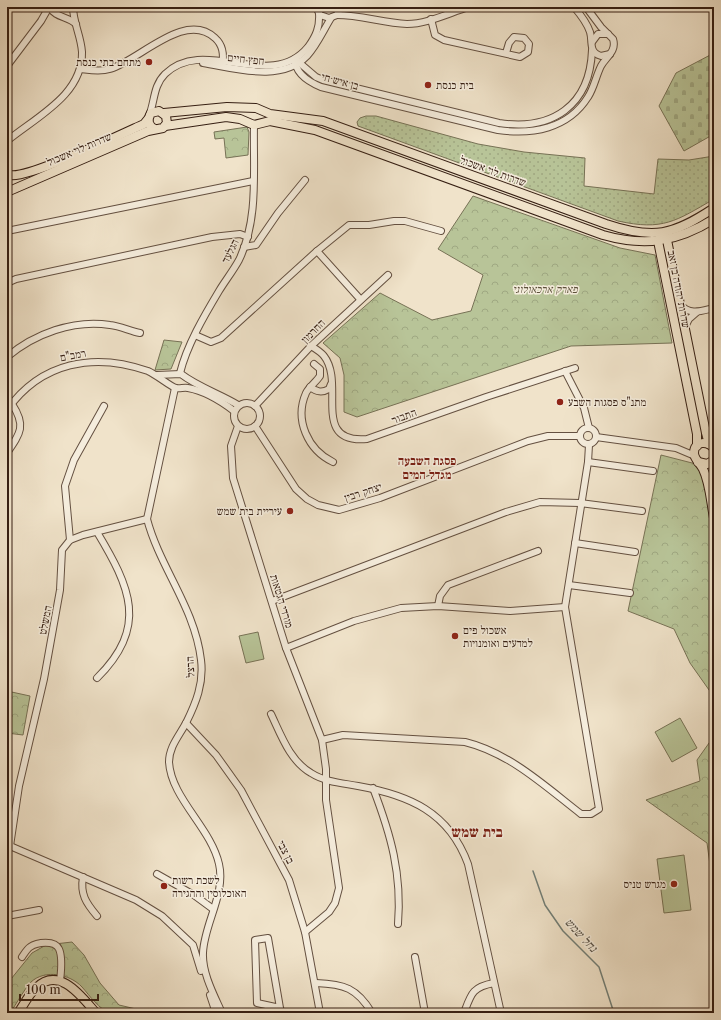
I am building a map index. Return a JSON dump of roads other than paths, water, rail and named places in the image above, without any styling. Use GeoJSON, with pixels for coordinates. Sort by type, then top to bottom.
{"type":"FeatureCollection","features":[{"type":"Feature","properties":{"kind":"main road"},"geometry":{"type":"LineString","coordinates":[[163,112],[167,119],[165,126],[161,129],[155,129],[150,125],[149,118],[156,111],[163,112],[227,107],[250,109]]}},
{"type":"Feature","properties":{"kind":"main road","name":"שדרות לוי אשכול"},"geometry":{"type":"LineString","coordinates":[[250,109],[256,108],[260,111],[336,125],[623,230],[644,233],[662,238],[691,223],[714,208]]}},
{"type":"Feature","properties":{"kind":"main road"},"geometry":{"type":"LineString","coordinates":[[250,109],[246,113],[254,123],[262,118],[260,111]]}},
{"type":"Feature","properties":{"kind":"main road","name":"שדרות לוי אשכול"},"geometry":{"type":"LineString","coordinates":[[165,126],[226,117],[254,123],[270,121],[315,130],[603,235],[627,240],[662,238],[690,232],[714,218]]}},
{"type":"Feature","properties":{"kind":"main road","name":"שדרות לוי אשכול"},"geometry":{"type":"LineString","coordinates":[[8,174],[20,176],[144,124],[149,118]]}},
{"type":"Feature","properties":{"kind":"main road","name":"שדרות לוי אשכול"},"geometry":{"type":"LineString","coordinates":[[9,191],[155,129]]}},
{"type":"Feature","properties":{"kind":"main road"},"geometry":{"type":"LineString","coordinates":[[8,174],[13,182],[9,191]]}},
{"type":"Feature","properties":{"kind":"main road","name":"שדרות יהודה בן זאב"},"geometry":{"type":"LineString","coordinates":[[662,238],[679,302],[706,434],[712,446]]}},
{"type":"Feature","properties":{"kind":"main road","name":"שדרות יהודה בן זאב"},"geometry":{"type":"LineString","coordinates":[[662,238],[697,434],[696,459]]}},
{"type":"Feature","properties":{"kind":"main road"},"geometry":{"type":"LineString","coordinates":[[696,446],[703,442],[712,446]]}},
{"type":"Feature","properties":{"kind":"main road"},"geometry":{"type":"LineString","coordinates":[[696,459],[707,464],[714,460],[714,472]]}},
{"type":"Feature","properties":{"kind":"main road"},"geometry":{"type":"LineString","coordinates":[[696,459],[704,473],[714,518]]}},
{"type":"Feature","properties":{"kind":"main road"},"geometry":{"type":"LineString","coordinates":[[18,1013],[29,996],[39,985],[51,981],[60,981],[74,988],[96,1013]]}},
{"type":"Feature","properties":{"kind":"street"},"geometry":{"type":"LineString","coordinates":[[7,66],[41,21],[49,7],[52,12],[60,16],[68,14],[73,7]]}},
{"type":"Feature","properties":{"kind":"street"},"geometry":{"type":"LineString","coordinates":[[7,141],[64,96],[75,82],[80,69],[81,42],[73,7]]}},
{"type":"Feature","properties":{"kind":"street"},"geometry":{"type":"LineString","coordinates":[[296,62],[317,35],[320,22],[319,13],[316,7]]}},
{"type":"Feature","properties":{"kind":"street"},"geometry":{"type":"LineString","coordinates":[[296,62],[316,44],[334,16],[342,7],[357,15]]}},
{"type":"Feature","properties":{"kind":"street"},"geometry":{"type":"LineString","coordinates":[[319,13],[325,17],[357,15],[408,24],[431,19],[469,7]]}},
{"type":"Feature","properties":{"kind":"street"},"geometry":{"type":"LineString","coordinates":[[574,7],[590,32],[592,50],[601,56],[611,53],[614,43],[586,7]]}},
{"type":"Feature","properties":{"kind":"street"},"geometry":{"type":"LineString","coordinates":[[41,21],[49,16],[60,16],[69,18],[76,24]]}},
{"type":"Feature","properties":{"kind":"street"},"geometry":{"type":"LineString","coordinates":[[431,19],[436,35],[439,38],[506,53]]}},
{"type":"Feature","properties":{"kind":"street"},"geometry":{"type":"LineString","coordinates":[[80,69],[96,71],[118,66],[175,34],[189,29],[203,31],[217,39],[222,49],[222,64]]}},
{"type":"Feature","properties":{"kind":"street"},"geometry":{"type":"LineString","coordinates":[[591,43],[598,34],[608,34]]}},
{"type":"Feature","properties":{"kind":"street","name":"בן איש חי"},"geometry":{"type":"LineString","coordinates":[[296,62],[310,73],[323,80],[499,122],[522,125],[549,120],[566,110],[577,100],[588,80],[592,50]]}},
{"type":"Feature","properties":{"kind":"street","name":"בן איש חי"},"geometry":{"type":"LineString","coordinates":[[296,62],[305,79],[321,87],[498,130],[522,132],[552,126],[577,110],[588,96],[602,65],[611,53]]}},
{"type":"Feature","properties":{"kind":"street","name":"חפץ חיים"},"geometry":{"type":"LineString","coordinates":[[149,118],[154,93],[164,75],[176,66],[202,60],[222,64],[262,66],[296,62]]}},
{"type":"Feature","properties":{"kind":"street"},"geometry":{"type":"LineString","coordinates":[[154,93],[156,104],[163,112]]}},
{"type":"Feature","properties":{"kind":"street","name":"הגלעד"},"geometry":{"type":"LineString","coordinates":[[176,387],[185,383],[182,375],[184,359],[195,336],[238,261],[248,237],[252,219],[254,123]]}},
{"type":"Feature","properties":{"kind":"street"},"geometry":{"type":"LineString","coordinates":[[244,247],[256,245],[305,180]]}},
{"type":"Feature","properties":{"kind":"street"},"geometry":{"type":"LineString","coordinates":[[7,231],[253,181]]}},
{"type":"Feature","properties":{"kind":"street"},"geometry":{"type":"LineString","coordinates":[[195,336],[211,342],[221,338],[317,251],[349,225],[369,225],[394,221],[405,221],[441,231]]}},
{"type":"Feature","properties":{"kind":"street"},"geometry":{"type":"LineString","coordinates":[[7,283],[16,279],[212,236],[240,234],[248,237]]}},
{"type":"Feature","properties":{"kind":"street"},"geometry":{"type":"LineString","coordinates":[[317,251],[360,299]]}},
{"type":"Feature","properties":{"kind":"street","name":"החרמון"},"geometry":{"type":"LineString","coordinates":[[255,406],[311,346],[360,299],[388,275]]}},
{"type":"Feature","properties":{"kind":"street"},"geometry":{"type":"LineString","coordinates":[[679,302],[686,310],[698,312],[714,308]]}},
{"type":"Feature","properties":{"kind":"street"},"geometry":{"type":"LineString","coordinates":[[684,328],[689,319],[698,312]]}},
{"type":"Feature","properties":{"kind":"street"},"geometry":{"type":"LineString","coordinates":[[7,357],[32,339],[66,327],[110,325],[140,333]]}},
{"type":"Feature","properties":{"kind":"street","name":"התבור"},"geometry":{"type":"LineString","coordinates":[[311,346],[324,356],[329,365],[332,380],[333,418],[336,428],[343,437],[354,440],[367,439],[575,368]]}},
{"type":"Feature","properties":{"kind":"street","name":"רמב\"ם"},"geometry":{"type":"LineString","coordinates":[[7,410],[23,391],[47,373],[59,368],[80,363],[103,361],[124,364],[157,375],[176,387]]}},
{"type":"Feature","properties":{"kind":"street"},"geometry":{"type":"LineString","coordinates":[[314,364],[320,369],[320,376],[306,393],[303,402],[302,421],[305,433],[314,449],[325,458],[333,462]]}},
{"type":"Feature","properties":{"kind":"street"},"geometry":{"type":"LineString","coordinates":[[566,371],[584,408],[589,428],[595,432],[596,437],[593,443],[589,444],[582,442],[580,436],[583,430],[589,428]]}},
{"type":"Feature","properties":{"kind":"street","name":"רמב\"ם"},"geometry":{"type":"LineString","coordinates":[[157,375],[182,375]]}},
{"type":"Feature","properties":{"kind":"street"},"geometry":{"type":"LineString","coordinates":[[173,375],[170,380],[176,387],[191,389],[236,408]]}},
{"type":"Feature","properties":{"kind":"street"},"geometry":{"type":"LineString","coordinates":[[182,375],[219,394],[236,408]]}},
{"type":"Feature","properties":{"kind":"street"},"geometry":{"type":"LineString","coordinates":[[310,387],[315,391],[325,391],[329,389],[332,380]]}},
{"type":"Feature","properties":{"kind":"street"},"geometry":{"type":"LineString","coordinates":[[104,406],[74,460],[65,486],[70,540],[147,519],[176,387]]}},
{"type":"Feature","properties":{"kind":"street"},"geometry":{"type":"LineString","coordinates":[[245,403],[255,406],[260,414],[259,421],[248,429],[238,426],[234,419],[236,408],[245,403]]}},
{"type":"Feature","properties":{"kind":"street"},"geometry":{"type":"LineString","coordinates":[[7,452],[19,435],[21,426],[17,411],[12,404]]}},
{"type":"Feature","properties":{"kind":"street","name":"מורדי הגטאות"},"geometry":{"type":"LineString","coordinates":[[238,426],[231,446],[234,478],[286,648],[322,740],[326,769],[326,800],[338,873],[339,888],[335,903],[329,912],[305,932]]}},
{"type":"Feature","properties":{"kind":"street","name":"יצחק רבין"},"geometry":{"type":"LineString","coordinates":[[254,426],[296,489],[307,499],[318,505],[339,510],[380,498],[528,441],[548,436],[580,436]]}},
{"type":"Feature","properties":{"kind":"street"},"geometry":{"type":"LineString","coordinates":[[596,437],[676,448],[696,446]]}},
{"type":"Feature","properties":{"kind":"street"},"geometry":{"type":"LineString","coordinates":[[322,740],[343,735],[465,742],[484,747],[506,758],[581,814],[591,814],[599,810],[566,607],[580,504],[588,462],[589,444]]}},
{"type":"Feature","properties":{"kind":"street"},"geometry":{"type":"LineString","coordinates":[[676,448],[696,459]]}},
{"type":"Feature","properties":{"kind":"street"},"geometry":{"type":"LineString","coordinates":[[588,462],[653,471]]}},
{"type":"Feature","properties":{"kind":"street"},"geometry":{"type":"LineString","coordinates":[[272,601],[506,512],[540,502],[580,504],[642,511]]}},
{"type":"Feature","properties":{"kind":"street","name":"הרצל"},"geometry":{"type":"LineString","coordinates":[[147,519],[153,537],[193,624],[200,652],[202,675],[200,690],[186,723],[170,752],[170,770],[178,790],[216,853],[221,875],[220,888],[206,936],[203,961],[222,1013]]}},
{"type":"Feature","properties":{"kind":"street"},"geometry":{"type":"LineString","coordinates":[[97,532],[125,586],[130,612],[127,635],[120,650],[110,666],[97,678]]}},
{"type":"Feature","properties":{"kind":"street","name":"המשלט"},"geometry":{"type":"LineString","coordinates":[[9,846],[19,786],[44,679],[60,590],[62,550],[70,540]]}},
{"type":"Feature","properties":{"kind":"street"},"geometry":{"type":"LineString","coordinates":[[575,543],[635,552]]}},
{"type":"Feature","properties":{"kind":"street"},"geometry":{"type":"LineString","coordinates":[[438,606],[440,596],[448,585],[538,551]]}},
{"type":"Feature","properties":{"kind":"street"},"geometry":{"type":"LineString","coordinates":[[569,584],[630,592]]}},
{"type":"Feature","properties":{"kind":"street"},"geometry":{"type":"LineString","coordinates":[[286,648],[378,613],[401,608],[438,606],[510,611],[566,607]]}},
{"type":"Feature","properties":{"kind":"street"},"geometry":{"type":"LineString","coordinates":[[271,714],[287,747],[301,766],[311,773],[325,780],[373,788],[426,807],[442,822],[457,841],[468,864],[501,1013]]}},
{"type":"Feature","properties":{"kind":"street","name":"בן צבי"},"geometry":{"type":"LineString","coordinates":[[186,723],[216,755],[241,790],[289,880],[305,932],[316,983],[320,1013]]}},
{"type":"Feature","properties":{"kind":"street"},"geometry":{"type":"LineString","coordinates":[[373,788],[394,849],[400,901],[398,924]]}},
{"type":"Feature","properties":{"kind":"street"},"geometry":{"type":"LineString","coordinates":[[9,846],[136,900],[162,916],[179,931],[195,950],[216,1013]]}},
{"type":"Feature","properties":{"kind":"street"},"geometry":{"type":"LineString","coordinates":[[157,874],[194,895],[213,909]]}},
{"type":"Feature","properties":{"kind":"street"},"geometry":{"type":"LineString","coordinates":[[83,877],[81,888],[84,897],[97,916]]}},
{"type":"Feature","properties":{"kind":"street"},"geometry":{"type":"LineString","coordinates":[[7,916],[39,910]]}},
{"type":"Feature","properties":{"kind":"street","name":"הרצל"},"geometry":{"type":"LineString","coordinates":[[195,950],[206,936]]}},
{"type":"Feature","properties":{"kind":"street"},"geometry":{"type":"LineString","coordinates":[[268,938],[281,1011],[256,1003],[255,940],[268,938]]}},
{"type":"Feature","properties":{"kind":"street"},"geometry":{"type":"LineString","coordinates":[[22,957],[30,947],[38,944],[54,944],[59,948],[61,954],[60,981]]}},
{"type":"Feature","properties":{"kind":"street"},"geometry":{"type":"LineString","coordinates":[[195,950],[204,947]]}},
{"type":"Feature","properties":{"kind":"street"},"geometry":{"type":"LineString","coordinates":[[414,957],[425,1013]]}},
{"type":"Feature","properties":{"kind":"street"},"geometry":{"type":"LineString","coordinates":[[316,983],[340,985],[352,990],[366,1002],[372,1013]]}},
{"type":"Feature","properties":{"kind":"street"},"geometry":{"type":"LineString","coordinates":[[464,1013],[475,989],[481,985],[494,983]]}},
{"type":"Feature","properties":{"kind":"waterway","name":"נחל שמש"},"geometry":{"type":"LineString","coordinates":[[533,871],[545,905],[563,931],[599,967],[614,1013]]}},
{"type":"Feature","properties":{"kind":"place","name":"מתחם בתי כנסת"},"geometry":{"type":"Point","coordinates":[149,62]}},
{"type":"Feature","properties":{"kind":"place","name":"בית כנסת"},"geometry":{"type":"Point","coordinates":[428,85]}},
{"type":"Feature","properties":{"kind":"place","name":"מתנ\"ס פסגות השבע"},"geometry":{"type":"Point","coordinates":[560,402]}},
{"type":"Feature","properties":{"kind":"place","name":"עיריית בית שמש"},"geometry":{"type":"Point","coordinates":[290,511]}},
{"type":"Feature","properties":{"kind":"place","name":"אשכול פים למדעים ואומנויות"},"geometry":{"type":"Point","coordinates":[455,636]}},
{"type":"Feature","properties":{"kind":"place","name":"מגרש טניס"},"geometry":{"type":"Point","coordinates":[674,884]}},
{"type":"Feature","properties":{"kind":"place","name":"לשכת רשות האוכלוסין וההגירה"},"geometry":{"type":"Point","coordinates":[164,886]}},
{"type":"Feature","properties":{"kind":"district","name":"פסגת השבעה מגדל המים"},"geometry":{"type":"Point","coordinates":[427,468]}},
{"type":"Feature","properties":{"kind":"district","name":"בית שמש"},"geometry":{"type":"Point","coordinates":[477,832]}},
{"type":"Feature","properties":{"kind":"park label","name":"פארק ארכאולוגי"},"geometry":{"type":"Point","coordinates":[545,289]}}]}
